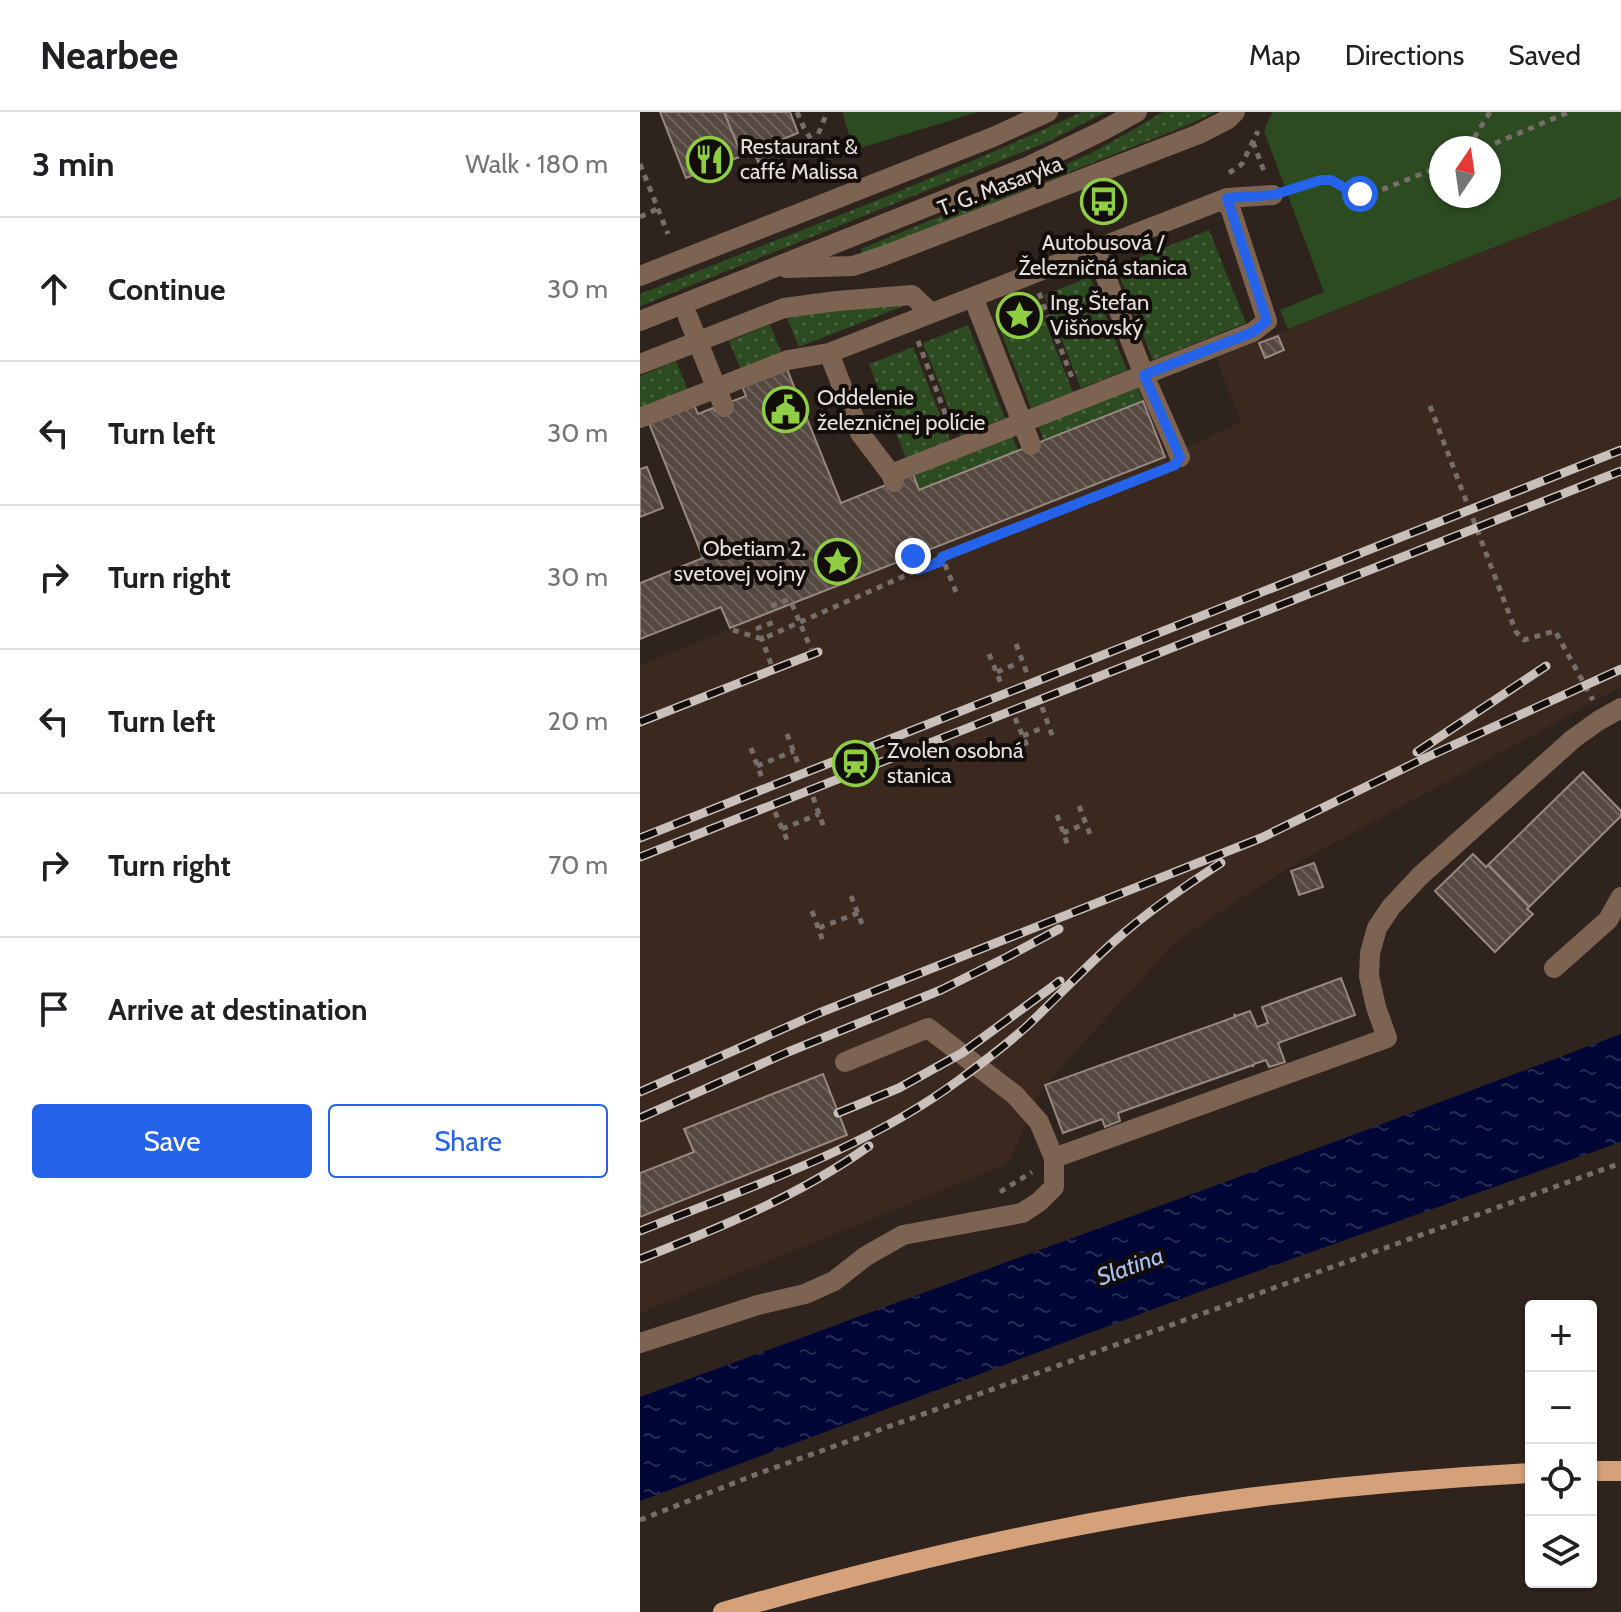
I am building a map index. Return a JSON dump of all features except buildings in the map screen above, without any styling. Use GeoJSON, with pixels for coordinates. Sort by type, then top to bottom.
{"type":"FeatureCollection","features":[{"type":"Feature","properties":{"kind":"main road"},"geometry":{"type":"LineString","coordinates":[[1597,1471],[1621,1471]]}},
{"type":"Feature","properties":{"kind":"main road"},"geometry":{"type":"LineString","coordinates":[[723,1612],[934,1556],[1130,1516],[1246,1498],[1443,1478],[1525,1473]]}},
{"type":"Feature","properties":{"kind":"street"},"geometry":{"type":"LineString","coordinates":[[640,276],[993,137],[1048,112]]}},
{"type":"Feature","properties":{"kind":"street","name":"T. G. Masaryka"},"geometry":{"type":"LineString","coordinates":[[640,321],[1027,167],[1137,112]]}},
{"type":"Feature","properties":{"kind":"street","name":"T. G. Masaryka"},"geometry":{"type":"LineString","coordinates":[[773,268],[853,266],[883,256],[1199,134],[1235,112]]}},
{"type":"Feature","properties":{"kind":"street"},"geometry":{"type":"LineString","coordinates":[[640,418],[788,360],[829,353],[1227,198],[1273,195]]}},
{"type":"Feature","properties":{"kind":"street"},"geometry":{"type":"LineString","coordinates":[[829,353],[860,433],[893,478],[958,448],[1253,332],[1267,321],[1227,198]]}},
{"type":"Feature","properties":{"kind":"street"},"geometry":{"type":"LineString","coordinates":[[1095,249],[1180,457]]}},
{"type":"Feature","properties":{"kind":"street"},"geometry":{"type":"LineString","coordinates":[[640,364],[784,308],[912,295],[931,313]]}},
{"type":"Feature","properties":{"kind":"street"},"geometry":{"type":"LineString","coordinates":[[973,297],[1031,445]]}},
{"type":"Feature","properties":{"kind":"street"},"geometry":{"type":"LineString","coordinates":[[688,317],[724,407]]}},
{"type":"Feature","properties":{"kind":"street"},"geometry":{"type":"LineString","coordinates":[[1054,1158],[1387,1038],[1369,976],[1370,953],[1377,928],[1391,907],[1420,876],[1573,739],[1613,712]]}},
{"type":"Feature","properties":{"kind":"street"},"geometry":{"type":"LineString","coordinates":[[1554,968],[1608,920],[1621,897]]}},
{"type":"Feature","properties":{"kind":"street"},"geometry":{"type":"LineString","coordinates":[[640,1343],[758,1305],[805,1294],[834,1281],[866,1256],[903,1235],[1022,1213],[1054,1187],[1054,1158],[1039,1122],[1015,1095],[928,1028],[845,1062]]}},
{"type":"Feature","properties":{"kind":"path"},"geometry":{"type":"LineString","coordinates":[[797,112],[814,145],[821,168]]}},
{"type":"Feature","properties":{"kind":"path"},"geometry":{"type":"LineString","coordinates":[[814,145],[827,112]]}},
{"type":"Feature","properties":{"kind":"path"},"geometry":{"type":"LineString","coordinates":[[1475,136],[1490,112]]}},
{"type":"Feature","properties":{"kind":"path"},"geometry":{"type":"LineString","coordinates":[[1501,141],[1569,112]]}},
{"type":"Feature","properties":{"kind":"path"},"geometry":{"type":"LineString","coordinates":[[1223,176],[1242,164],[1258,131]]}},
{"type":"Feature","properties":{"kind":"path"},"geometry":{"type":"LineString","coordinates":[[1253,141],[1273,195],[1321,180],[1331,180],[1350,191],[1369,195],[1429,171]]}},
{"type":"Feature","properties":{"kind":"path"},"geometry":{"type":"LineString","coordinates":[[640,164],[668,234]]}},
{"type":"Feature","properties":{"kind":"path"},"geometry":{"type":"LineString","coordinates":[[640,217],[657,209]]}},
{"type":"Feature","properties":{"kind":"path"},"geometry":{"type":"LineString","coordinates":[[1032,273],[1081,399]]}},
{"type":"Feature","properties":{"kind":"path"},"geometry":{"type":"LineString","coordinates":[[911,321],[958,448]]}},
{"type":"Feature","properties":{"kind":"path"},"geometry":{"type":"LineString","coordinates":[[1430,406],[1516,632],[1524,640],[1555,631],[1584,686],[1613,712]]}},
{"type":"Feature","properties":{"kind":"path"},"geometry":{"type":"LineString","coordinates":[[733,630],[762,639],[942,557],[1175,465],[1180,457]]}},
{"type":"Feature","properties":{"kind":"path"},"geometry":{"type":"LineString","coordinates":[[910,536],[920,567]]}},
{"type":"Feature","properties":{"kind":"path"},"geometry":{"type":"LineString","coordinates":[[942,557],[956,592]]}},
{"type":"Feature","properties":{"kind":"path"},"geometry":{"type":"LineString","coordinates":[[771,606],[791,601],[811,649]]}},
{"type":"Feature","properties":{"kind":"path"},"geometry":{"type":"LineString","coordinates":[[771,664],[758,628],[777,621]]}},
{"type":"Feature","properties":{"kind":"path"},"geometry":{"type":"LineString","coordinates":[[1016,644],[1028,676]]}},
{"type":"Feature","properties":{"kind":"path"},"geometry":{"type":"LineString","coordinates":[[989,654],[1002,686]]}},
{"type":"Feature","properties":{"kind":"path"},"geometry":{"type":"LineString","coordinates":[[997,672],[1016,664]]}},
{"type":"Feature","properties":{"kind":"path"},"geometry":{"type":"LineString","coordinates":[[1042,707],[1053,738]]}},
{"type":"Feature","properties":{"kind":"path"},"geometry":{"type":"LineString","coordinates":[[1015,718],[1028,748]]}},
{"type":"Feature","properties":{"kind":"path"},"geometry":{"type":"LineString","coordinates":[[1023,736],[1042,728]]}},
{"type":"Feature","properties":{"kind":"path"},"geometry":{"type":"LineString","coordinates":[[787,734],[799,766]]}},
{"type":"Feature","properties":{"kind":"path"},"geometry":{"type":"LineString","coordinates":[[751,748],[763,781]]}},
{"type":"Feature","properties":{"kind":"path"},"geometry":{"type":"LineString","coordinates":[[757,766],[794,751]]}},
{"type":"Feature","properties":{"kind":"path"},"geometry":{"type":"LineString","coordinates":[[813,797],[824,828]]}},
{"type":"Feature","properties":{"kind":"path"},"geometry":{"type":"LineString","coordinates":[[1079,806],[1092,839]]}},
{"type":"Feature","properties":{"kind":"path"},"geometry":{"type":"LineString","coordinates":[[775,812],[788,842]]}},
{"type":"Feature","properties":{"kind":"path"},"geometry":{"type":"LineString","coordinates":[[782,829],[819,814]]}},
{"type":"Feature","properties":{"kind":"path"},"geometry":{"type":"LineString","coordinates":[[1057,815],[1069,849]]}},
{"type":"Feature","properties":{"kind":"path"},"geometry":{"type":"LineString","coordinates":[[1063,833],[1082,825]]}},
{"type":"Feature","properties":{"kind":"path"},"geometry":{"type":"LineString","coordinates":[[851,896],[864,929]]}},
{"type":"Feature","properties":{"kind":"path"},"geometry":{"type":"LineString","coordinates":[[812,911],[824,944]]}},
{"type":"Feature","properties":{"kind":"path"},"geometry":{"type":"LineString","coordinates":[[819,928],[858,913]]}},
{"type":"Feature","properties":{"kind":"path"},"geometry":{"type":"LineString","coordinates":[[640,1520],[757,1474],[1621,1163]]}},
{"type":"Feature","properties":{"kind":"shaded area"},"geometry":{"type":"Polygon","coordinates":[[[1621,197],[1621,687],[1288,868],[1175,942],[1045,1085],[1007,1164],[640,1313],[640,665],[1165,457],[1241,422],[1216,358],[1621,197]]]}},
{"type":"Feature","properties":{"kind":"green space"},"geometry":{"type":"Polygon","coordinates":[[[842,112],[978,112],[854,150],[842,112]]]}},
{"type":"Feature","properties":{"kind":"green space"},"geometry":{"type":"Polygon","coordinates":[[[1082,112],[1106,112],[1045,143],[640,306],[640,294],[918,183],[1082,112]]]}},
{"type":"Feature","properties":{"kind":"green space"},"geometry":{"type":"Polygon","coordinates":[[[1163,112],[1215,112],[863,254],[861,249],[1088,155],[1163,112]]]}},
{"type":"Feature","properties":{"kind":"green space"},"geometry":{"type":"Polygon","coordinates":[[[1272,112],[1621,112],[1621,197],[1288,329],[1280,310],[1324,292],[1264,131],[1272,112]]]}},
{"type":"Feature","properties":{"kind":"green space"},"geometry":{"type":"Polygon","coordinates":[[[1209,230],[1246,323],[1153,360],[1116,267],[1209,230]]]}},
{"type":"Feature","properties":{"kind":"green space"},"geometry":{"type":"Polygon","coordinates":[[[1090,277],[1127,370],[1081,388],[1044,295],[1090,277]]]}},
{"type":"Feature","properties":{"kind":"green space"},"geometry":{"type":"Polygon","coordinates":[[[1036,299],[1073,392],[1031,408],[994,315],[1036,299]]]}},
{"type":"Feature","properties":{"kind":"green space"},"geometry":{"type":"Polygon","coordinates":[[[906,305],[799,347],[787,318],[807,311],[906,305]]]}},
{"type":"Feature","properties":{"kind":"green space"},"geometry":{"type":"Polygon","coordinates":[[[770,325],[782,354],[741,370],[729,341],[770,325]]]}},
{"type":"Feature","properties":{"kind":"green space"},"geometry":{"type":"Polygon","coordinates":[[[968,325],[1005,418],[960,436],[923,343],[968,325]]]}},
{"type":"Feature","properties":{"kind":"green space"},"geometry":{"type":"Polygon","coordinates":[[[913,347],[950,440],[906,458],[869,364],[913,347]]]}},
{"type":"Feature","properties":{"kind":"green space"},"geometry":{"type":"Polygon","coordinates":[[[676,361],[688,391],[640,410],[640,376],[676,361]]]}},
{"type":"Feature","properties":{"kind":"green space"},"geometry":{"type":"Polygon","coordinates":[[[1137,387],[1143,401],[1044,440],[1038,426],[1137,387]]]}},
{"type":"Feature","properties":{"kind":"green space"},"geometry":{"type":"Polygon","coordinates":[[[1012,436],[1018,450],[919,490],[913,474],[1012,436]]]}},
{"type":"Feature","properties":{"kind":"water","name":"Slatina"},"geometry":{"type":"Polygon","coordinates":[[[1621,1034],[1621,1142],[1202,1291],[640,1501],[640,1397],[1621,1034]]]}},
{"type":"Feature","properties":{"kind":"railway"},"geometry":{"type":"LineString","coordinates":[[640,838],[1621,450]]}},
{"type":"Feature","properties":{"kind":"railway"},"geometry":{"type":"LineString","coordinates":[[640,857],[1621,471]]}},
{"type":"Feature","properties":{"kind":"railway"},"geometry":{"type":"LineString","coordinates":[[640,722],[818,652]]}},
{"type":"Feature","properties":{"kind":"railway"},"geometry":{"type":"LineString","coordinates":[[1417,752],[1546,666]]}},
{"type":"Feature","properties":{"kind":"railway"},"geometry":{"type":"LineString","coordinates":[[640,1092],[819,1013],[1261,838],[1423,759],[1621,669]]}},
{"type":"Feature","properties":{"kind":"railway"},"geometry":{"type":"LineString","coordinates":[[640,1231],[805,1165],[922,1105],[968,1074],[1018,1034],[1130,928],[1221,863]]}},
{"type":"Feature","properties":{"kind":"railway"},"geometry":{"type":"LineString","coordinates":[[640,1118],[788,1052],[941,990],[1059,929]]}},
{"type":"Feature","properties":{"kind":"railway"},"geometry":{"type":"LineString","coordinates":[[838,1113],[899,1088],[962,1053],[1060,981]]}},
{"type":"Feature","properties":{"kind":"railway"},"geometry":{"type":"LineString","coordinates":[[640,1259],[787,1196],[869,1146]]}},
{"type":"Feature","properties":{"kind":"place","name":"Restaurant & caffé Malissa"},"geometry":{"type":"Point","coordinates":[709,159]}},
{"type":"Feature","properties":{"kind":"place","name":"Autobusová / Železničná stanica"},"geometry":{"type":"Point","coordinates":[1103,201]}},
{"type":"Feature","properties":{"kind":"place","name":"Ing. Štefan Višňovský"},"geometry":{"type":"Point","coordinates":[1019,315]}},
{"type":"Feature","properties":{"kind":"place","name":"Oddelenie železničnej polície"},"geometry":{"type":"Point","coordinates":[786,410]}},
{"type":"Feature","properties":{"kind":"place","name":"Obetiam 2. svetovej vojny"},"geometry":{"type":"Point","coordinates":[837,561]}},
{"type":"Feature","properties":{"kind":"place","name":"Zvolen osobná stanica"},"geometry":{"type":"Point","coordinates":[856,763]}},
{"type":"Feature","properties":{"kind":"route"},"geometry":{"type":"LineString","coordinates":[[913,556],[918,570],[940,562],[942,557],[1175,465],[1180,457],[1144,375],[1253,332],[1267,321],[1227,198],[1273,195],[1321,180],[1331,180],[1360,194]]}}]}
